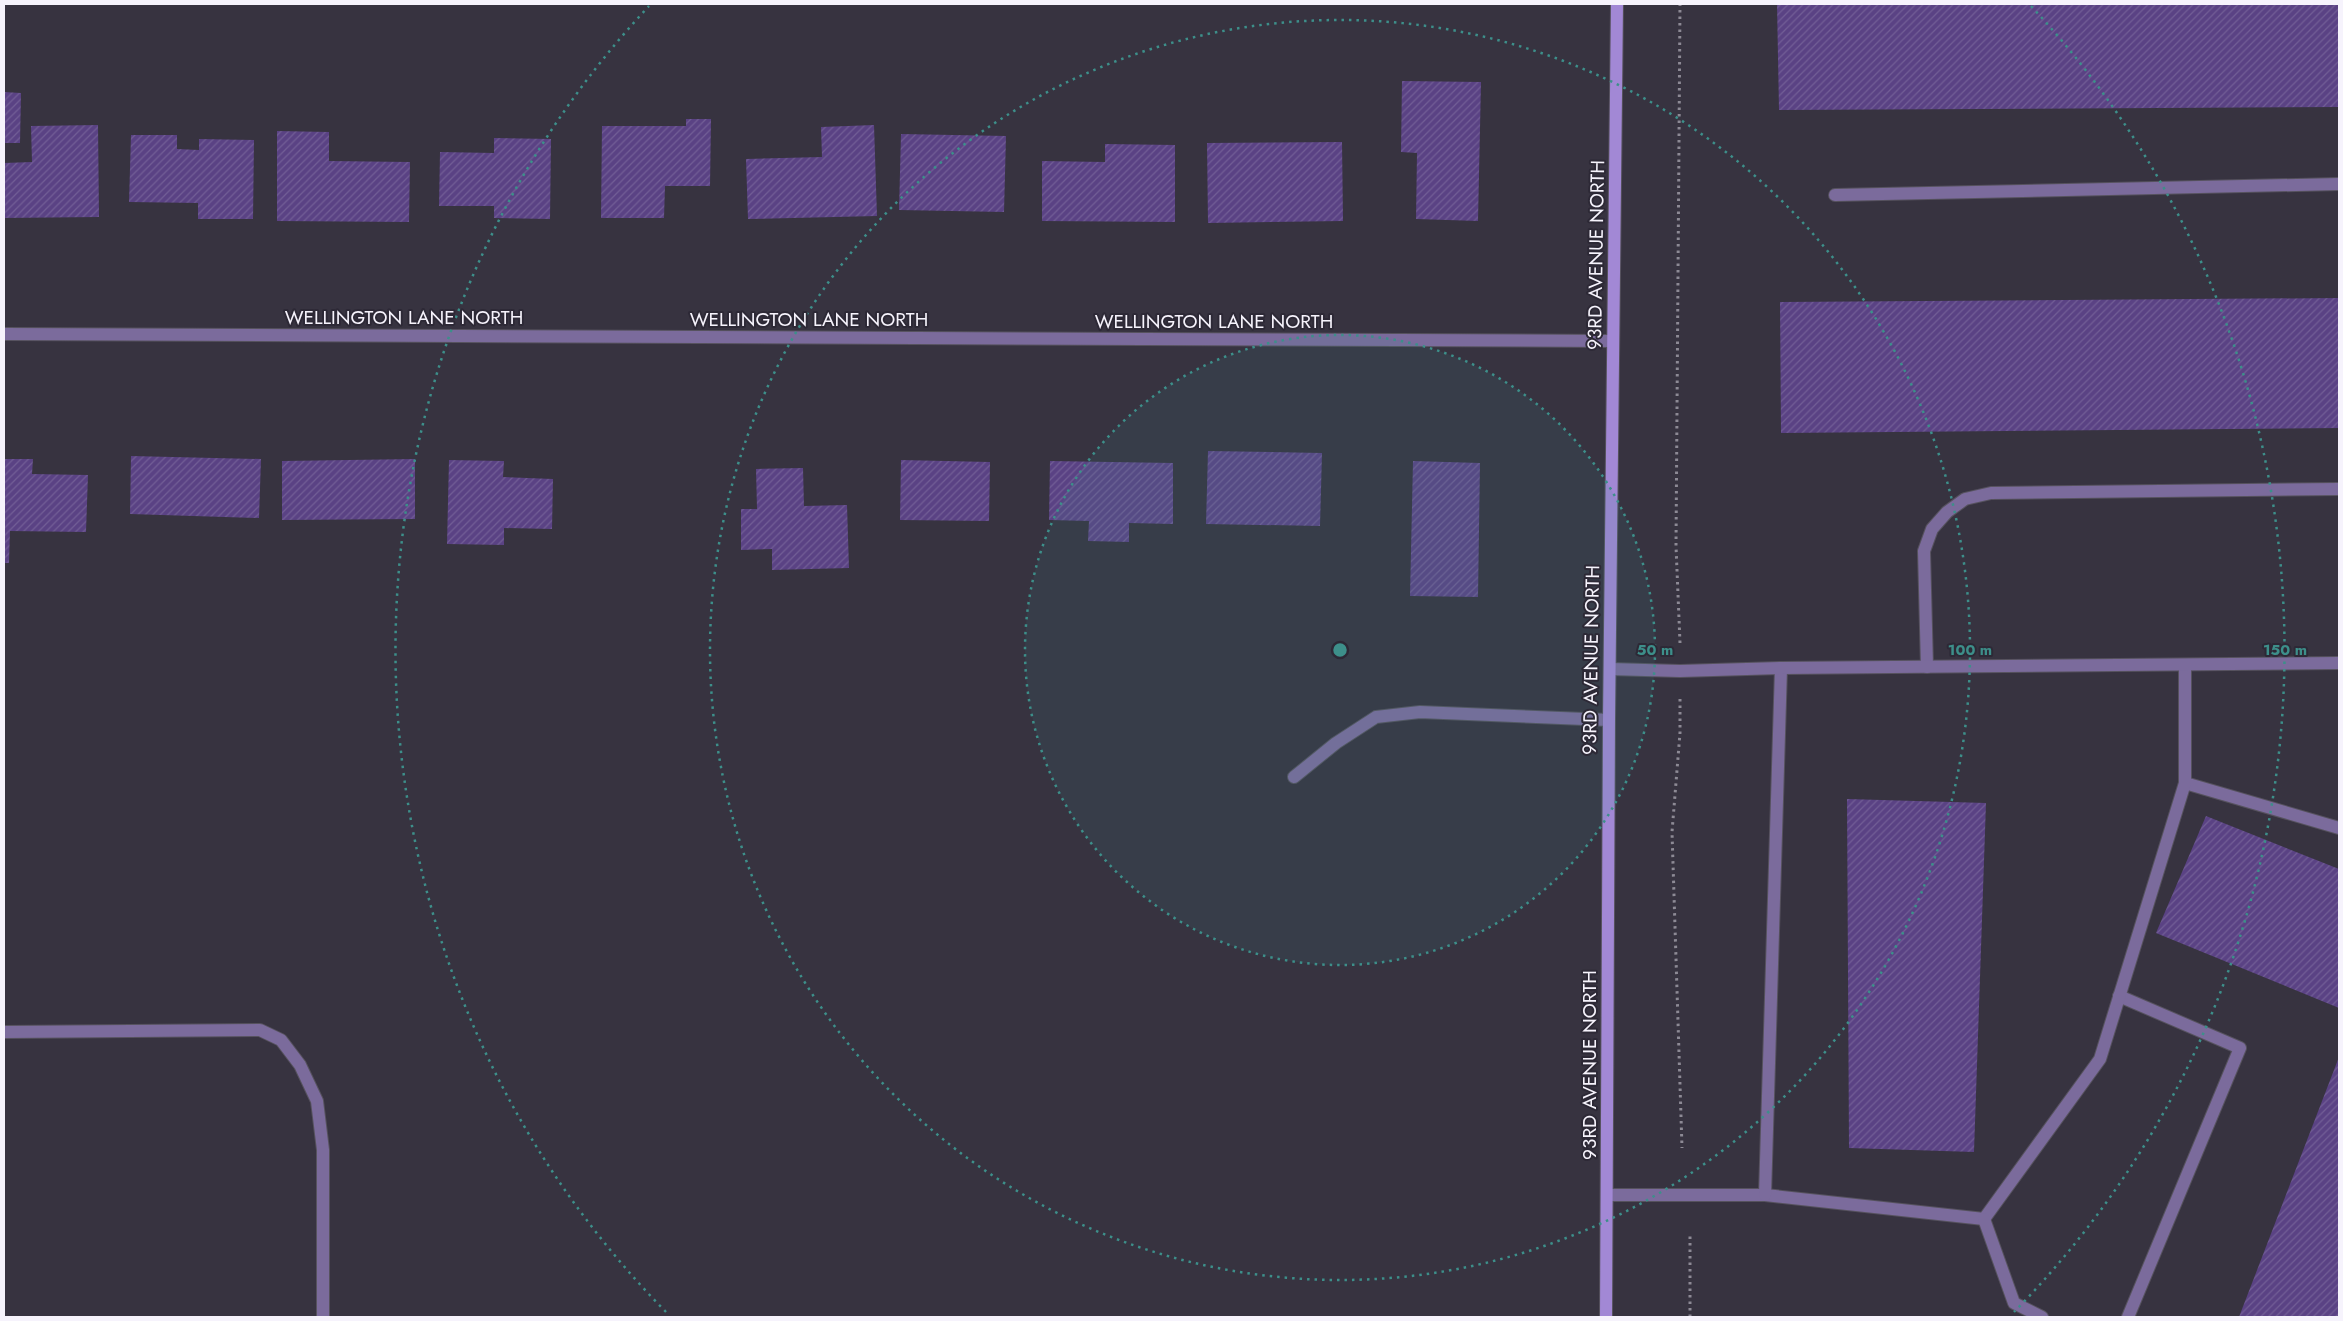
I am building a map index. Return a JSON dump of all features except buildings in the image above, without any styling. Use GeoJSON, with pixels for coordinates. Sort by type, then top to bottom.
{"type":"FeatureCollection","features":[{"type":"Feature","properties":{"kind":"street","name":"93RD AVENUE NORTH"},"geometry":{"type":"LineString","coordinates":[[1606,1317],[1609,720],[1617,4]]}},
{"type":"Feature","properties":{"kind":"street"},"geometry":{"type":"LineString","coordinates":[[1835,195],[2339,184]]}},
{"type":"Feature","properties":{"kind":"street","name":"WELLINGTON LANE NORTH"},"geometry":{"type":"LineString","coordinates":[[4,334],[1613,342]]}},
{"type":"Feature","properties":{"kind":"street"},"geometry":{"type":"LineString","coordinates":[[1927,667],[1924,550],[1932,529],[1946,512],[1965,498],[1991,493],[2339,489]]}},
{"type":"Feature","properties":{"kind":"street"},"geometry":{"type":"LineString","coordinates":[[1610,669],[1680,671],[1781,668],[2339,664]]}},
{"type":"Feature","properties":{"kind":"street"},"geometry":{"type":"LineString","coordinates":[[1984,1219],[2100,1059],[2185,783],[2185,665]]}},
{"type":"Feature","properties":{"kind":"street"},"geometry":{"type":"LineString","coordinates":[[1765,1195],[1781,668]]}},
{"type":"Feature","properties":{"kind":"street"},"geometry":{"type":"LineString","coordinates":[[1294,778],[1336,743],[1376,717],[1420,712],[1609,720]]}},
{"type":"Feature","properties":{"kind":"street"},"geometry":{"type":"LineString","coordinates":[[2185,783],[2339,828]]}},
{"type":"Feature","properties":{"kind":"street"},"geometry":{"type":"LineString","coordinates":[[2119,996],[2240,1048],[2128,1317]]}},
{"type":"Feature","properties":{"kind":"street"},"geometry":{"type":"LineString","coordinates":[[4,1032],[260,1030],[281,1040],[300,1065],[317,1101],[323,1150],[323,1317]]}},
{"type":"Feature","properties":{"kind":"street"},"geometry":{"type":"LineString","coordinates":[[1608,1195],[1765,1195],[1984,1219]]}},
{"type":"Feature","properties":{"kind":"street"},"geometry":{"type":"LineString","coordinates":[[1984,1219],[2014,1303],[2042,1317]]}},
{"type":"Feature","properties":{"kind":"path"},"geometry":{"type":"LineString","coordinates":[[1680,4],[1676,546],[1681,615]]}},
{"type":"Feature","properties":{"kind":"path"},"geometry":{"type":"LineString","coordinates":[[1680,733],[1672,832],[1682,1148]]}},
{"type":"Feature","properties":{"kind":"path"},"geometry":{"type":"LineString","coordinates":[[1690,1235],[1690,1317]]}}]}
